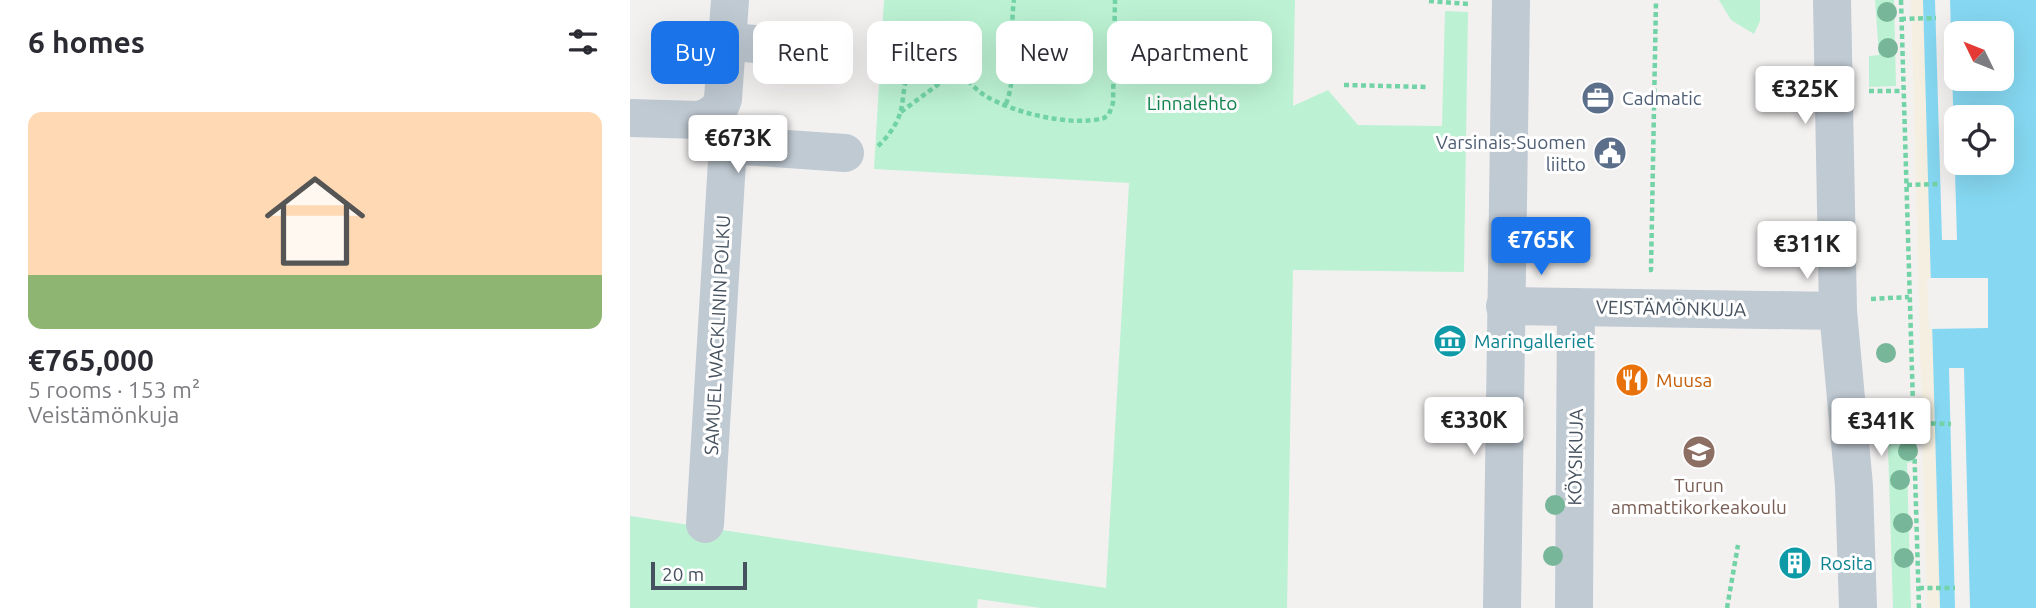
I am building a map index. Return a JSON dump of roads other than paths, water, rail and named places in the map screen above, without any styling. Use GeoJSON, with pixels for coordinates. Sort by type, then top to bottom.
{"type":"FeatureCollection","features":[{"type":"Feature","properties":{"kind":"street"},"geometry":{"type":"LineString","coordinates":[[728,21],[730,0]]}},
{"type":"Feature","properties":{"kind":"street"},"geometry":{"type":"LineString","coordinates":[[1502,608],[1511,0]]}},
{"type":"Feature","properties":{"kind":"street"},"geometry":{"type":"LineString","coordinates":[[1832,0],[1854,305],[1854,486],[1858,608]]}},
{"type":"Feature","properties":{"kind":"street"},"geometry":{"type":"LineString","coordinates":[[718,131],[724,84]]}},
{"type":"Feature","properties":{"kind":"street"},"geometry":{"type":"LineString","coordinates":[[630,118],[699,120],[718,131],[859,151]]}},
{"type":"Feature","properties":{"kind":"street","name":"SAMUEL WACKLININ POLKU"},"geometry":{"type":"LineString","coordinates":[[705,524],[718,131]]}},
{"type":"Feature","properties":{"kind":"street","name":"VEISTÄMÖNKUJA"},"geometry":{"type":"LineString","coordinates":[[1505,306],[1854,305]]}},
{"type":"Feature","properties":{"kind":"street","name":"KÖYSIKUJA"},"geometry":{"type":"LineString","coordinates":[[1574,608],[1576,307]]}},
{"type":"Feature","properties":{"kind":"water"},"geometry":{"type":"Polygon","coordinates":[[[1923,0],[2036,0],[2036,608],[1940,608],[1923,0]]]}},
{"type":"Feature","properties":{"kind":"place","name":"Cadmatic"},"geometry":{"type":"Point","coordinates":[1598,98]}},
{"type":"Feature","properties":{"kind":"place","name":"Varsinais-Suomen liitto"},"geometry":{"type":"Point","coordinates":[1610,153]}},
{"type":"Feature","properties":{"kind":"place","name":"Maringalleriet"},"geometry":{"type":"Point","coordinates":[1450,341]}},
{"type":"Feature","properties":{"kind":"place","name":"Muusa"},"geometry":{"type":"Point","coordinates":[1632,380]}},
{"type":"Feature","properties":{"kind":"place","name":"Turun ammattikorkeakoulu"},"geometry":{"type":"Point","coordinates":[1699,452]}},
{"type":"Feature","properties":{"kind":"place","name":"Rosita"},"geometry":{"type":"Point","coordinates":[1795,563]}},
{"type":"Feature","properties":{"kind":"park label","name":"Linnalehto"},"geometry":{"type":"Point","coordinates":[1192,103]}}]}
